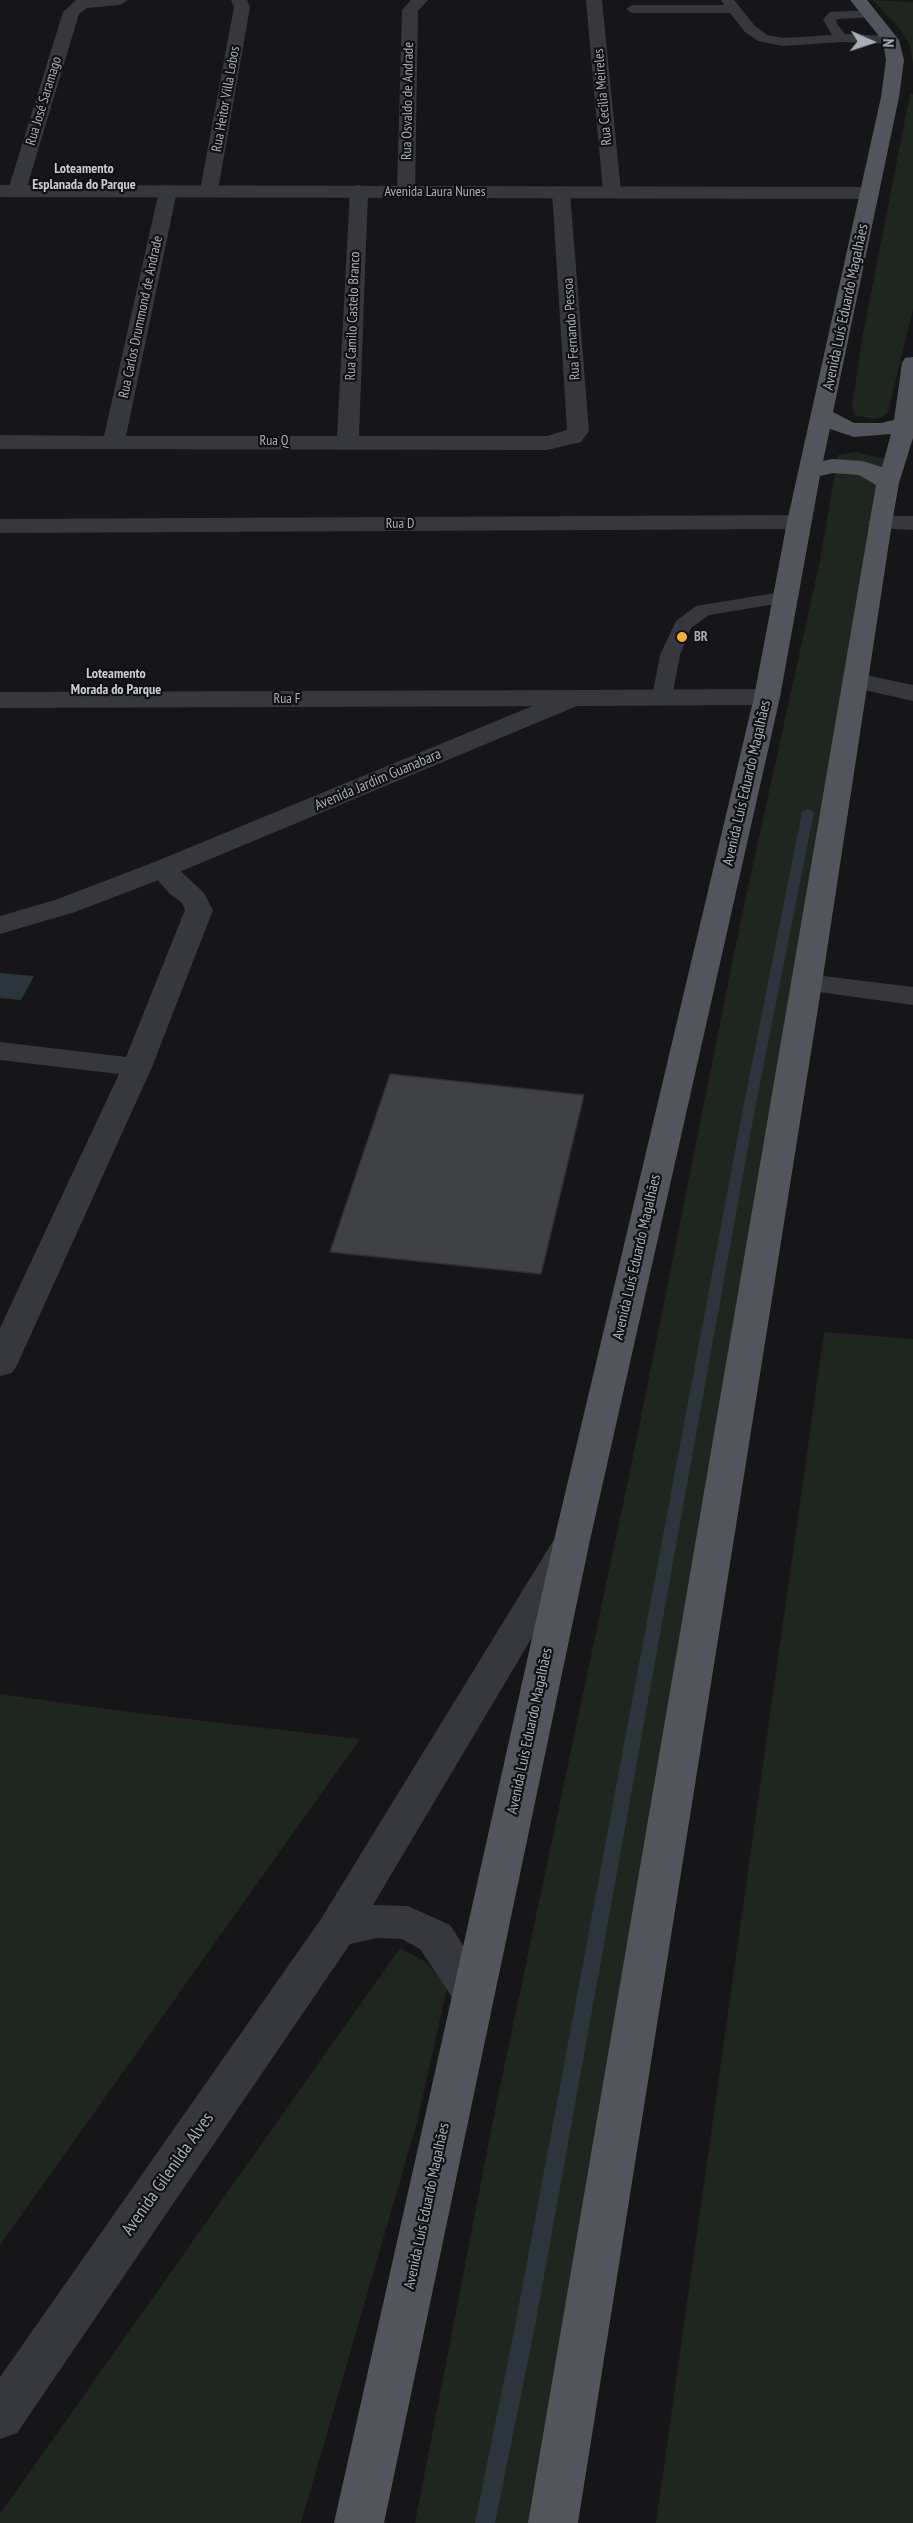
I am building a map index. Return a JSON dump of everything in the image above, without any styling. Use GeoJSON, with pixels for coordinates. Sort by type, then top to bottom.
{"type":"FeatureCollection","features":[{"type":"Feature","properties":{"kind":"main road"},"geometry":{"type":"LineString","coordinates":[[865,7],[891,40]]}},
{"type":"Feature","properties":{"kind":"main road","name":"Avenida Luís Eduardo Magalhães"},"geometry":{"type":"LineString","coordinates":[[359,2523],[572,1540],[766,697],[787,597],[799,522],[870,193],[899,88],[891,40]]}},
{"type":"Feature","properties":{"kind":"main road"},"geometry":{"type":"LineString","coordinates":[[553,2523],[856,681],[896,523],[888,483],[905,440],[913,363]]}},
{"type":"Feature","properties":{"kind":"main road"},"geometry":{"type":"LineString","coordinates":[[823,415],[841,427],[854,430],[882,430],[905,440]]}},
{"type":"Feature","properties":{"kind":"main road"},"geometry":{"type":"LineString","coordinates":[[810,472],[832,466],[862,468],[876,473],[888,483]]}},
{"type":"Feature","properties":{"kind":"street","name":"Rua José Saramago"},"geometry":{"type":"LineString","coordinates":[[9,191],[71,12],[82,3],[120,0]]}},
{"type":"Feature","properties":{"kind":"street","name":"Rua Cecília Meireles"},"geometry":{"type":"LineString","coordinates":[[594,1],[612,192]]}},
{"type":"Feature","properties":{"kind":"street","name":"Rua Heitor Villa Lobos"},"geometry":{"type":"LineString","coordinates":[[209,190],[241,3]]}},
{"type":"Feature","properties":{"kind":"street","name":"Rua Osvaldo de Andrade"},"geometry":{"type":"LineString","coordinates":[[406,192],[415,5]]}},
{"type":"Feature","properties":{"kind":"street","name":"Avenida Laura Nunes"},"geometry":{"type":"LineString","coordinates":[[9,191],[870,193]]}},
{"type":"Feature","properties":{"kind":"street","name":"Rua Carlos Drummond de Andrade"},"geometry":{"type":"LineString","coordinates":[[114,442],[168,191]]}},
{"type":"Feature","properties":{"kind":"street","name":"Rua Camilo Castelo Branco"},"geometry":{"type":"LineString","coordinates":[[348,441],[359,191]]}},
{"type":"Feature","properties":{"kind":"street","name":"Rua Fernando Pessoa"},"geometry":{"type":"LineString","coordinates":[[548,443],[573,437],[578,431],[579,422],[561,192]]}},
{"type":"Feature","properties":{"kind":"street","name":"Rua Q"},"geometry":{"type":"LineString","coordinates":[[0,442],[548,443]]}},
{"type":"Feature","properties":{"kind":"street","name":"Rua D"},"geometry":{"type":"LineString","coordinates":[[0,526],[799,522]]}},
{"type":"Feature","properties":{"kind":"street"},"geometry":{"type":"LineString","coordinates":[[856,681],[913,693]]}},
{"type":"Feature","properties":{"kind":"street","name":"Avenida Jardim Guanabara"},"geometry":{"type":"LineString","coordinates":[[0,925],[65,906],[162,869],[573,698],[766,697]]}},
{"type":"Feature","properties":{"kind":"street","name":"Rua F"},"geometry":{"type":"LineString","coordinates":[[0,700],[573,698]]}},
{"type":"Feature","properties":{"kind":"street"},"geometry":{"type":"LineString","coordinates":[[0,1365],[136,1066],[199,910],[199,904],[162,869]]}},
{"type":"Feature","properties":{"kind":"street"},"geometry":{"type":"LineString","coordinates":[[807,983],[913,996]]}},
{"type":"Feature","properties":{"kind":"street"},"geometry":{"type":"LineString","coordinates":[[0,1051],[136,1066]]}},
{"type":"Feature","properties":{"kind":"street","name":"Avenida Gilenilda Alves"},"geometry":{"type":"LineString","coordinates":[[0,2417],[336,1931],[572,1540]]}},
{"type":"Feature","properties":{"kind":"street"},"geometry":{"type":"LineString","coordinates":[[336,1931],[377,1921],[408,1923],[435,1937],[473,1994]]}},
{"type":"Feature","properties":{"kind":"lane"},"geometry":{"type":"LineString","coordinates":[[632,9],[729,4],[750,29],[763,38],[792,42],[841,38],[891,40]]}},
{"type":"Feature","properties":{"kind":"lane"},"geometry":{"type":"LineString","coordinates":[[841,38],[831,26],[829,19],[835,15],[865,7]]}},
{"type":"Feature","properties":{"kind":"lane"},"geometry":{"type":"LineString","coordinates":[[662,697],[670,655],[683,625],[703,610],[787,597]]}},
{"type":"Feature","properties":{"kind":"shaded area"},"geometry":{"type":"Polygon","coordinates":[[[873,0],[913,2],[913,64],[910,46],[901,30],[873,0]]]}},
{"type":"Feature","properties":{"kind":"shaded area"},"geometry":{"type":"Polygon","coordinates":[[[910,94],[913,94],[913,309],[888,412],[882,417],[873,419],[855,415],[852,407],[862,339],[910,94]]]}},
{"type":"Feature","properties":{"kind":"shaded area"},"geometry":{"type":"Polygon","coordinates":[[[855,452],[887,459],[538,2523],[415,2523],[494,2115],[634,1452],[740,924],[820,560],[838,455],[855,452]]]}},
{"type":"Feature","properties":{"kind":"shaded area"},"geometry":{"type":"Polygon","coordinates":[[[0,973],[34,976],[21,1000],[0,998],[0,973]]]}},
{"type":"Feature","properties":{"kind":"shaded area"},"geometry":{"type":"Polygon","coordinates":[[[824,1332],[913,1339],[913,2523],[656,2523],[824,1332]]]}},
{"type":"Feature","properties":{"kind":"shaded area"},"geometry":{"type":"Polygon","coordinates":[[[0,1694],[128,1712],[360,1739],[0,2245],[0,1694]]]}},
{"type":"Feature","properties":{"kind":"shaded area"},"geometry":{"type":"Polygon","coordinates":[[[400,1948],[426,1962],[447,1988],[417,2122],[301,2523],[0,2523],[0,2514],[400,1948]]]}},
{"type":"Feature","properties":{"kind":"building"},"geometry":{"type":"Polygon","coordinates":[[[390,1074],[584,1095],[541,1274],[330,1252],[390,1074]]]}},
{"type":"Feature","properties":{"kind":"waterway"},"geometry":{"type":"LineString","coordinates":[[485,2523],[525,2326],[748,1114],[808,812]]}},
{"type":"Feature","properties":{"kind":"place","name":"BR"},"geometry":{"type":"Point","coordinates":[682,637]}},
{"type":"Feature","properties":{"kind":"district","name":"Loteamento Esplanada do Parque"},"geometry":{"type":"Point","coordinates":[84,178]}},
{"type":"Feature","properties":{"kind":"district","name":"Loteamento Morada do Parque"},"geometry":{"type":"Point","coordinates":[116,682]}}]}
